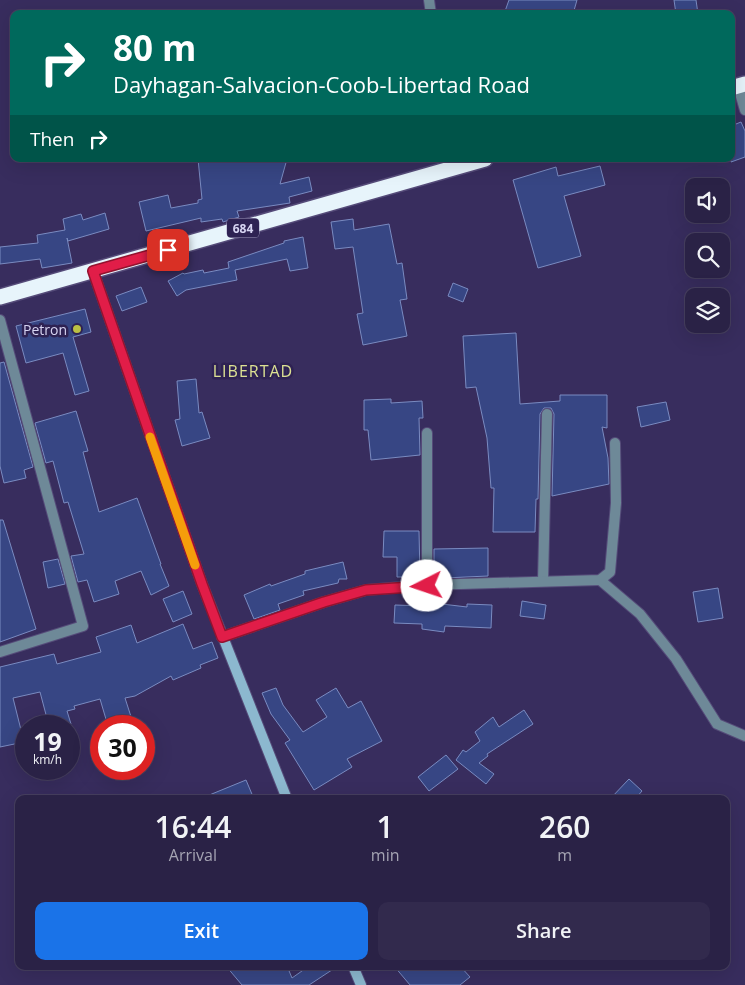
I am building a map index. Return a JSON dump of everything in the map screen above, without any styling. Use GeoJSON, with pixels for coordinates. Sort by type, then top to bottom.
{"type":"FeatureCollection","features":[{"type":"Feature","properties":{"kind":"highway","name":"684"},"geometry":{"type":"LineString","coordinates":[[0,298],[474,162]]}},
{"type":"Feature","properties":{"kind":"main road"},"geometry":{"type":"LineString","coordinates":[[93,271],[202,584],[285,795]]}},
{"type":"Feature","properties":{"kind":"main road"},"geometry":{"type":"LineString","coordinates":[[355,970],[361,985]]}},
{"type":"Feature","properties":{"kind":"street"},"geometry":{"type":"LineString","coordinates":[[738,86],[745,110]]}},
{"type":"Feature","properties":{"kind":"street"},"geometry":{"type":"LineString","coordinates":[[0,320],[82,626],[0,652]]}},
{"type":"Feature","properties":{"kind":"street"},"geometry":{"type":"LineString","coordinates":[[543,581],[547,414]]}},
{"type":"Feature","properties":{"kind":"street"},"geometry":{"type":"LineString","coordinates":[[427,433],[427,586]]}},
{"type":"Feature","properties":{"kind":"street"},"geometry":{"type":"LineString","coordinates":[[222,637],[324,602],[366,590],[600,580],[610,572],[616,503],[615,443]]}},
{"type":"Feature","properties":{"kind":"street"},"geometry":{"type":"LineString","coordinates":[[600,580],[640,614],[676,659],[717,724],[745,736]]}},
{"type":"Feature","properties":{"kind":"building"},"geometry":{"type":"Polygon","coordinates":[[[509,0],[577,0],[574,10],[505,10],[509,0]]]}},
{"type":"Feature","properties":{"kind":"building"},"geometry":{"type":"Polygon","coordinates":[[[674,0],[696,0],[697,10],[675,10],[674,0]]]}},
{"type":"Feature","properties":{"kind":"building"},"geometry":{"type":"Polygon","coordinates":[[[741,122],[745,131],[745,157],[735,161],[735,124],[741,122]]]}},
{"type":"Feature","properties":{"kind":"building"},"geometry":{"type":"Polygon","coordinates":[[[198,162],[286,162],[280,184],[309,177],[312,191],[289,197],[290,203],[237,211],[239,217],[223,222],[222,219],[201,222],[201,218],[146,231],[139,202],[168,195],[171,208],[198,203],[198,200],[202,199],[198,162]]]}},
{"type":"Feature","properties":{"kind":"building"},"geometry":{"type":"Polygon","coordinates":[[[600,166],[605,185],[564,196],[581,256],[538,268],[513,180],[556,167],[558,176],[600,166]]]}},
{"type":"Feature","properties":{"kind":"building"},"geometry":{"type":"Polygon","coordinates":[[[105,213],[109,229],[68,241],[67,238],[72,263],[42,268],[40,259],[0,264],[0,247],[38,243],[37,235],[65,230],[63,219],[81,214],[83,220],[105,213]]]}},
{"type":"Feature","properties":{"kind":"building"},"geometry":{"type":"Polygon","coordinates":[[[353,219],[354,230],[389,224],[397,264],[402,263],[407,299],[400,300],[407,336],[363,345],[357,314],[363,313],[353,247],[335,249],[331,222],[353,219]]]}},
{"type":"Feature","properties":{"kind":"building"},"geometry":{"type":"Polygon","coordinates":[[[303,237],[308,268],[290,271],[287,259],[235,270],[237,280],[186,290],[177,296],[168,281],[183,273],[203,270],[204,273],[229,268],[228,262],[284,243],[284,241],[303,237]]]}},
{"type":"Feature","properties":{"kind":"building"},"geometry":{"type":"Polygon","coordinates":[[[453,283],[468,289],[463,302],[448,296],[453,283]]]}},
{"type":"Feature","properties":{"kind":"building"},"geometry":{"type":"Polygon","coordinates":[[[141,287],[147,302],[122,311],[116,296],[141,287]]]}},
{"type":"Feature","properties":{"kind":"building"},"geometry":{"type":"Polygon","coordinates":[[[85,309],[91,332],[73,337],[89,391],[75,395],[63,353],[26,363],[16,326],[85,309]]]}},
{"type":"Feature","properties":{"kind":"building"},"geometry":{"type":"Polygon","coordinates":[[[516,333],[520,404],[560,401],[560,395],[607,395],[607,428],[602,427],[608,458],[609,484],[552,496],[554,414],[551,408],[544,408],[540,414],[538,499],[536,499],[535,532],[493,532],[494,488],[491,488],[487,438],[476,387],[466,388],[463,336],[516,333]]]}},
{"type":"Feature","properties":{"kind":"building"},"geometry":{"type":"Polygon","coordinates":[[[4,362],[33,467],[24,470],[26,478],[4,483],[0,466],[0,363],[4,362]]]}},
{"type":"Feature","properties":{"kind":"building"},"geometry":{"type":"Polygon","coordinates":[[[196,379],[199,413],[202,412],[210,438],[182,446],[175,420],[180,419],[177,381],[196,379]]]}},
{"type":"Feature","properties":{"kind":"building"},"geometry":{"type":"Polygon","coordinates":[[[391,399],[391,403],[422,401],[423,418],[419,418],[420,455],[371,460],[368,430],[364,430],[364,400],[391,399]]]}},
{"type":"Feature","properties":{"kind":"building"},"geometry":{"type":"Polygon","coordinates":[[[666,402],[670,420],[641,427],[637,407],[666,402]]]}},
{"type":"Feature","properties":{"kind":"building"},"geometry":{"type":"Polygon","coordinates":[[[76,411],[88,451],[83,452],[99,512],[137,498],[169,586],[151,595],[141,571],[115,581],[119,594],[94,602],[87,580],[78,582],[71,556],[84,554],[68,502],[64,503],[53,461],[46,463],[35,423],[76,411]]]}},
{"type":"Feature","properties":{"kind":"building"},"geometry":{"type":"Polygon","coordinates":[[[0,520],[3,520],[36,629],[0,642],[0,520]]]}},
{"type":"Feature","properties":{"kind":"building"},"geometry":{"type":"Polygon","coordinates":[[[384,531],[419,531],[420,577],[397,577],[397,557],[383,557],[384,531]]]}},
{"type":"Feature","properties":{"kind":"building"},"geometry":{"type":"Polygon","coordinates":[[[488,548],[488,576],[444,578],[444,576],[434,576],[434,549],[488,548]]]}},
{"type":"Feature","properties":{"kind":"building"},"geometry":{"type":"Polygon","coordinates":[[[58,559],[65,584],[48,588],[43,562],[58,559]]]}},
{"type":"Feature","properties":{"kind":"building"},"geometry":{"type":"Polygon","coordinates":[[[343,562],[347,579],[339,579],[338,583],[303,591],[304,595],[278,604],[280,610],[254,619],[244,595],[270,584],[271,586],[305,574],[305,571],[343,562]]]}},
{"type":"Feature","properties":{"kind":"building"},"geometry":{"type":"Polygon","coordinates":[[[718,588],[723,618],[698,622],[693,592],[718,588]]]}},
{"type":"Feature","properties":{"kind":"building"},"geometry":{"type":"Polygon","coordinates":[[[183,591],[192,614],[173,622],[163,599],[183,591]]]}},
{"type":"Feature","properties":{"kind":"building"},"geometry":{"type":"Polygon","coordinates":[[[522,601],[546,605],[544,619],[520,616],[522,601]]]}},
{"type":"Feature","properties":{"kind":"building"},"geometry":{"type":"Polygon","coordinates":[[[425,602],[467,607],[467,604],[492,605],[491,628],[445,626],[444,632],[422,629],[422,624],[394,623],[395,605],[424,606],[425,602]]]}},
{"type":"Feature","properties":{"kind":"building"},"geometry":{"type":"Polygon","coordinates":[[[183,624],[193,649],[212,642],[218,658],[200,665],[201,668],[173,680],[171,676],[135,696],[125,698],[130,715],[105,715],[100,699],[74,706],[75,709],[67,711],[68,715],[46,715],[40,692],[13,698],[17,715],[15,715],[15,744],[0,747],[0,667],[54,654],[57,664],[101,652],[96,637],[131,625],[137,643],[183,624]]]}},
{"type":"Feature","properties":{"kind":"building"},"geometry":{"type":"Polygon","coordinates":[[[276,688],[283,705],[303,732],[327,717],[316,700],[336,688],[348,708],[361,701],[382,741],[347,759],[352,767],[314,790],[285,743],[290,740],[271,714],[262,693],[276,688]]]}},
{"type":"Feature","properties":{"kind":"building"},"geometry":{"type":"Polygon","coordinates":[[[524,710],[533,724],[487,754],[488,756],[479,763],[494,774],[486,784],[456,760],[463,750],[466,752],[480,741],[475,732],[493,717],[499,727],[524,710]]]}},
{"type":"Feature","properties":{"kind":"building"},"geometry":{"type":"Polygon","coordinates":[[[446,755],[458,769],[429,791],[418,777],[446,755]]]}},
{"type":"Feature","properties":{"kind":"building"},"geometry":{"type":"Polygon","coordinates":[[[629,779],[642,791],[638,795],[614,795],[629,779]]]}},
{"type":"Feature","properties":{"kind":"building"},"geometry":{"type":"Polygon","coordinates":[[[246,780],[252,795],[209,795],[246,780]]]}},
{"type":"Feature","properties":{"kind":"building"},"geometry":{"type":"Polygon","coordinates":[[[229,970],[289,970],[292,978],[303,970],[332,970],[309,985],[242,985],[229,970]]]}},
{"type":"Feature","properties":{"kind":"building"},"geometry":{"type":"Polygon","coordinates":[[[397,970],[464,970],[470,977],[460,985],[410,985],[397,970]]]}},
{"type":"Feature","properties":{"kind":"slow traffic"},"geometry":{"type":"LineString","coordinates":[[150,437],[195,565]]}},
{"type":"Feature","properties":{"kind":"place","name":"Petron"},"geometry":{"type":"Point","coordinates":[77,329]}},
{"type":"Feature","properties":{"kind":"district","name":"LIBERTAD"},"geometry":{"type":"Point","coordinates":[253,371]}},
{"type":"Feature","properties":{"kind":"route"},"geometry":{"type":"LineString","coordinates":[[168,250],[93,271],[222,637],[324,602],[366,590],[427,586]]}}]}
